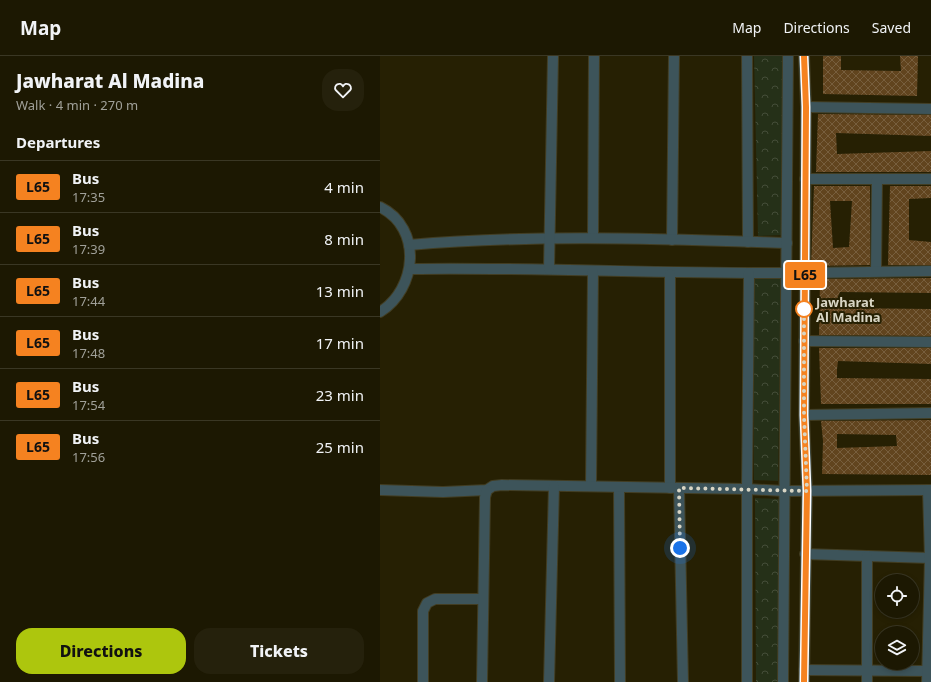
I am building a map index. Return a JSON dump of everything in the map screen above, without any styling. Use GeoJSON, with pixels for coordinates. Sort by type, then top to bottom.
{"type":"FeatureCollection","features":[{"type":"Feature","properties":{"kind":"street"},"geometry":{"type":"LineString","coordinates":[[549,269],[553,56]]}},
{"type":"Feature","properties":{"kind":"street"},"geometry":{"type":"LineString","coordinates":[[593,238],[594,56]]}},
{"type":"Feature","properties":{"kind":"street"},"geometry":{"type":"LineString","coordinates":[[672,240],[674,56]]}},
{"type":"Feature","properties":{"kind":"street"},"geometry":{"type":"LineString","coordinates":[[747,56],[748,242]]}},
{"type":"Feature","properties":{"kind":"street"},"geometry":{"type":"LineString","coordinates":[[783,682],[788,56]]}},
{"type":"Feature","properties":{"kind":"street"},"geometry":{"type":"LineString","coordinates":[[804,56],[806,107],[804,179],[804,415],[807,491],[804,682]]}},
{"type":"Feature","properties":{"kind":"street"},"geometry":{"type":"LineString","coordinates":[[806,107],[931,109]]}},
{"type":"Feature","properties":{"kind":"street"},"geometry":{"type":"LineString","coordinates":[[804,179],[931,179]]}},
{"type":"Feature","properties":{"kind":"street"},"geometry":{"type":"LineString","coordinates":[[876,271],[877,179]]}},
{"type":"Feature","properties":{"kind":"street"},"geometry":{"type":"LineString","coordinates":[[380,208],[395,219],[404,231],[409,245],[410,269],[405,286],[395,300],[380,312]]}},
{"type":"Feature","properties":{"kind":"street"},"geometry":{"type":"LineString","coordinates":[[409,245],[467,240],[593,238],[787,243]]}},
{"type":"Feature","properties":{"kind":"street"},"geometry":{"type":"LineString","coordinates":[[410,269],[549,269],[670,274],[786,273]]}},
{"type":"Feature","properties":{"kind":"street"},"geometry":{"type":"LineString","coordinates":[[591,486],[593,271]]}},
{"type":"Feature","properties":{"kind":"street"},"geometry":{"type":"LineString","coordinates":[[805,273],[931,271]]}},
{"type":"Feature","properties":{"kind":"street"},"geometry":{"type":"LineString","coordinates":[[747,682],[749,273]]}},
{"type":"Feature","properties":{"kind":"street"},"geometry":{"type":"LineString","coordinates":[[670,274],[675,488],[683,682]]}},
{"type":"Feature","properties":{"kind":"street"},"geometry":{"type":"LineString","coordinates":[[804,341],[931,342]]}},
{"type":"Feature","properties":{"kind":"street"},"geometry":{"type":"LineString","coordinates":[[804,415],[931,414]]}},
{"type":"Feature","properties":{"kind":"street"},"geometry":{"type":"LineString","coordinates":[[380,490],[443,492],[487,490],[493,486],[502,485],[747,489],[784,491],[930,490],[927,682]]}},
{"type":"Feature","properties":{"kind":"street"},"geometry":{"type":"LineString","coordinates":[[549,682],[554,486]]}},
{"type":"Feature","properties":{"kind":"street"},"geometry":{"type":"LineString","coordinates":[[619,487],[620,682]]}},
{"type":"Feature","properties":{"kind":"street"},"geometry":{"type":"LineString","coordinates":[[482,682],[485,497],[487,490]]}},
{"type":"Feature","properties":{"kind":"street"},"geometry":{"type":"LineString","coordinates":[[805,554],[930,558]]}},
{"type":"Feature","properties":{"kind":"street"},"geometry":{"type":"LineString","coordinates":[[867,556],[867,682]]}},
{"type":"Feature","properties":{"kind":"street"},"geometry":{"type":"LineString","coordinates":[[423,682],[423,611],[427,603],[435,599],[483,599]]}},
{"type":"Feature","properties":{"kind":"street"},"geometry":{"type":"LineString","coordinates":[[804,670],[927,671]]}},
{"type":"Feature","properties":{"kind":"green space"},"geometry":{"type":"Polygon","coordinates":[[[754,56],[784,56],[787,235],[758,236],[754,56]]]}},
{"type":"Feature","properties":{"kind":"green space"},"geometry":{"type":"Polygon","coordinates":[[[754,277],[781,278],[778,481],[754,480],[754,277]]]}},
{"type":"Feature","properties":{"kind":"green space"},"geometry":{"type":"Polygon","coordinates":[[[755,498],[779,499],[778,682],[756,682],[755,498]]]}},
{"type":"Feature","properties":{"kind":"building"},"geometry":{"type":"Polygon","coordinates":[[[823,56],[841,56],[841,70],[901,71],[900,56],[918,56],[917,96],[823,94],[823,56]]]}},
{"type":"Feature","properties":{"kind":"building"},"geometry":{"type":"Polygon","coordinates":[[[818,114],[931,115],[931,136],[836,133],[837,154],[931,151],[931,172],[816,172],[818,114]]]}},
{"type":"Feature","properties":{"kind":"building"},"geometry":{"type":"Polygon","coordinates":[[[814,186],[870,186],[870,265],[811,266],[814,186]],[[830,201],[833,248],[849,247],[852,201],[830,201]]]}},
{"type":"Feature","properties":{"kind":"building"},"geometry":{"type":"Polygon","coordinates":[[[890,186],[931,186],[931,198],[909,199],[909,240],[931,242],[931,265],[888,265],[890,186]]]}},
{"type":"Feature","properties":{"kind":"building"},"geometry":{"type":"Polygon","coordinates":[[[931,278],[931,293],[840,292],[837,299],[839,308],[931,309],[931,336],[819,335],[820,279],[931,278]]]}},
{"type":"Feature","properties":{"kind":"building"},"geometry":{"type":"Polygon","coordinates":[[[819,348],[931,348],[931,364],[838,361],[837,378],[931,379],[931,404],[821,404],[819,348]]]}},
{"type":"Feature","properties":{"kind":"building"},"geometry":{"type":"Polygon","coordinates":[[[931,420],[931,475],[822,474],[823,441],[821,421],[931,420]],[[837,434],[837,448],[897,446],[896,435],[837,434]]]}},
{"type":"Feature","properties":{"kind":"bus line","name":"L65"},"geometry":{"type":"LineString","coordinates":[[804,56],[806,107],[804,179],[804,415],[807,491],[804,682]]}},
{"type":"Feature","properties":{"kind":"place","name":"Jawharat Al Madina"},"geometry":{"type":"Point","coordinates":[804,309]}},
{"type":"Feature","properties":{"kind":"route"},"geometry":{"type":"LineString","coordinates":[[680,548],[679,488],[807,491],[804,415],[804,309]]}}]}
